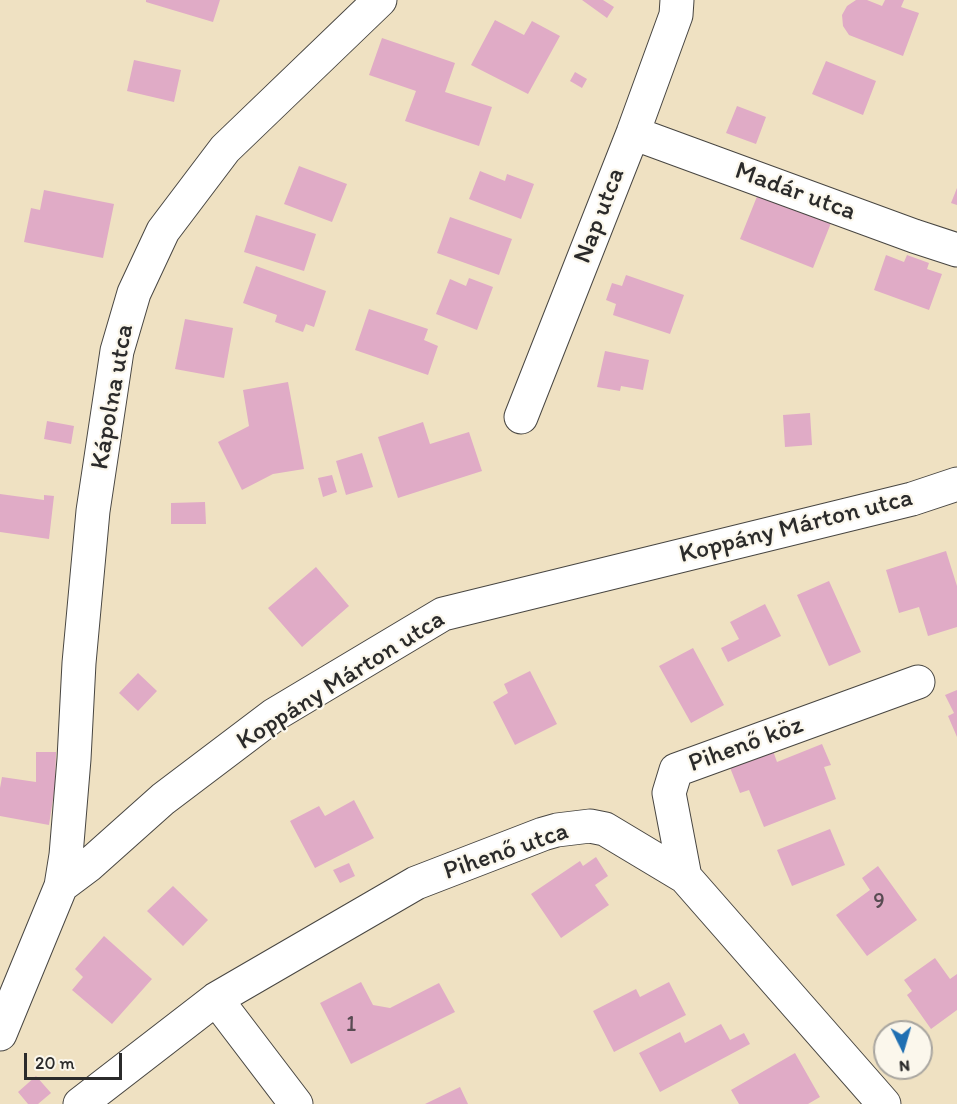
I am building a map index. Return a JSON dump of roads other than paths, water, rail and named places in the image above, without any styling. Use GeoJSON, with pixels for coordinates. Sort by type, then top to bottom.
{"type":"FeatureCollection","features":[{"type":"Feature","properties":{"kind":"street","name":"Kápolna utca"},"geometry":{"type":"LineString","coordinates":[[61,886],[66,855],[79,663],[93,511],[117,351],[134,293],[164,231],[225,149],[380,0]]}},
{"type":"Feature","properties":{"kind":"street","name":"Nap utca"},"geometry":{"type":"LineString","coordinates":[[521,417],[633,133],[676,7]]}},
{"type":"Feature","properties":{"kind":"street","name":"Madár utca"},"geometry":{"type":"LineString","coordinates":[[633,133],[957,250]]}},
{"type":"Feature","properties":{"kind":"street","name":"Koppány Márton utca"},"geometry":{"type":"LineString","coordinates":[[61,886],[89,865],[163,799],[274,715],[443,614],[912,499],[957,484]]}},
{"type":"Feature","properties":{"kind":"street","name":"Pihenő köz"},"geometry":{"type":"LineString","coordinates":[[685,877],[669,793],[676,770],[918,682]]}},
{"type":"Feature","properties":{"kind":"street","name":"Pihenő utca"},"geometry":{"type":"LineString","coordinates":[[80,1104],[216,999],[416,883],[543,834],[590,826],[605,829],[685,877],[884,1104]]}},
{"type":"Feature","properties":{"kind":"street"},"geometry":{"type":"LineString","coordinates":[[0,1034],[61,886]]}},
{"type":"Feature","properties":{"kind":"street"},"geometry":{"type":"LineString","coordinates":[[216,999],[296,1104]]}}]}
